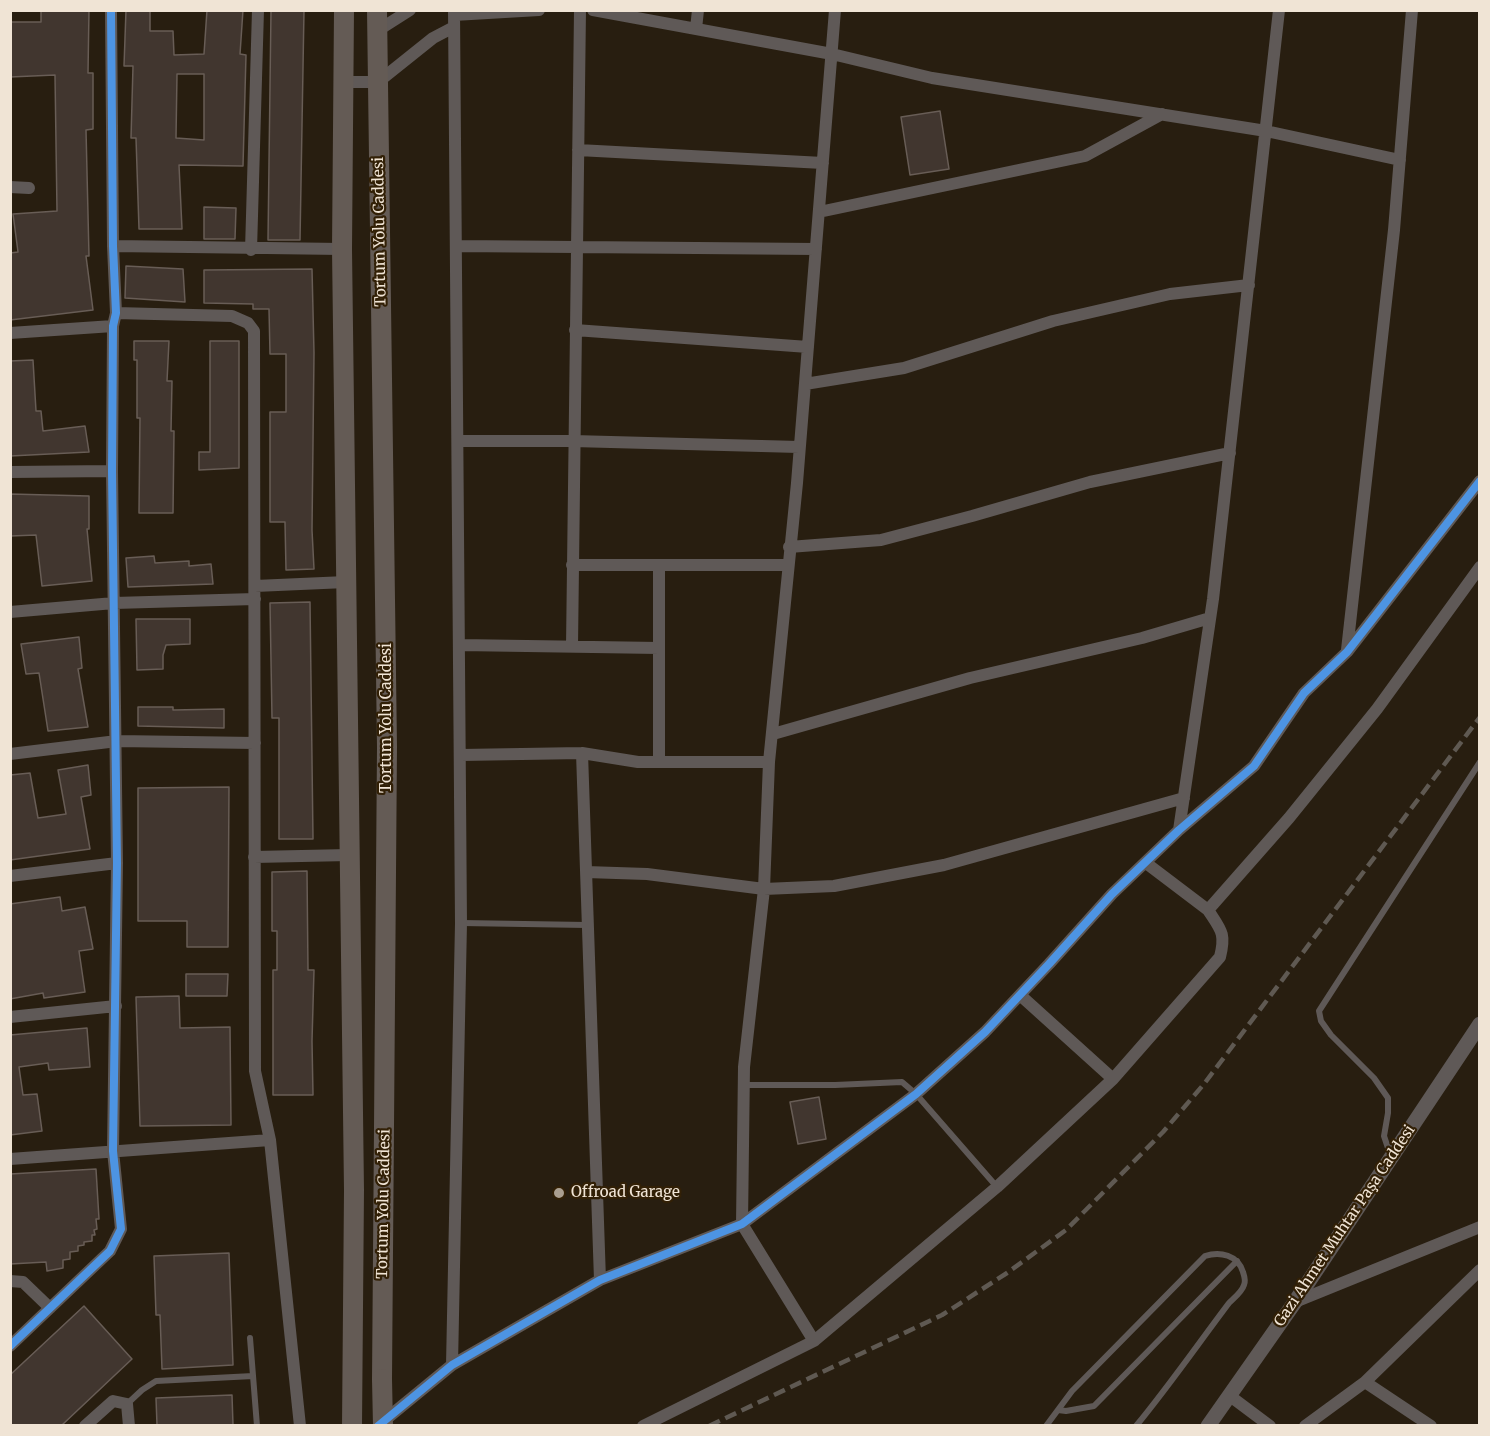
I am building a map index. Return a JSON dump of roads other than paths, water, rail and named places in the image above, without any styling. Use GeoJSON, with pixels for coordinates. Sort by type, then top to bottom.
{"type":"FeatureCollection","features":[{"type":"Feature","properties":{"kind":"highway","name":"Tortum Yolu Caddesi"},"geometry":{"type":"LineString","coordinates":[[344,10],[342,249],[354,1190],[352,1417]]}},
{"type":"Feature","properties":{"kind":"highway","name":"Tortum Yolu Caddesi"},"geometry":{"type":"LineString","coordinates":[[376,10],[388,919],[383,1425]]}},
{"type":"Feature","properties":{"kind":"street"},"geometry":{"type":"LineString","coordinates":[[10,1346],[110,1251],[121,1229],[113,1151],[117,741],[112,471],[113,326],[116,313],[113,246],[111,10]]}},
{"type":"Feature","properties":{"kind":"street"},"geometry":{"type":"LineString","coordinates":[[251,250],[258,10]]}},
{"type":"Feature","properties":{"kind":"street"},"geometry":{"type":"LineString","coordinates":[[377,31],[410,10]]}},
{"type":"Feature","properties":{"kind":"street"},"geometry":{"type":"LineString","coordinates":[[343,82],[378,82],[433,38],[454,17],[539,10]]}},
{"type":"Feature","properties":{"kind":"street"},"geometry":{"type":"LineString","coordinates":[[572,646],[580,10]]}},
{"type":"Feature","properties":{"kind":"street"},"geometry":{"type":"LineString","coordinates":[[593,10],[832,54],[932,78],[1266,131],[1400,160]]}},
{"type":"Feature","properties":{"kind":"street"},"geometry":{"type":"LineString","coordinates":[[696,29],[698,10]]}},
{"type":"Feature","properties":{"kind":"street"},"geometry":{"type":"LineString","coordinates":[[814,1341],[742,1224],[743,1085],[764,889],[769,762],[800,447],[835,10]]}},
{"type":"Feature","properties":{"kind":"street"},"geometry":{"type":"LineString","coordinates":[[1179,830],[1210,618],[1279,10]]}},
{"type":"Feature","properties":{"kind":"street"},"geometry":{"type":"LineString","coordinates":[[1347,652],[1394,230],[1412,10]]}},
{"type":"Feature","properties":{"kind":"street"},"geometry":{"type":"LineString","coordinates":[[452,1365],[461,923],[454,17]]}},
{"type":"Feature","properties":{"kind":"street"},"geometry":{"type":"LineString","coordinates":[[819,212],[1085,156],[1162,114]]}},
{"type":"Feature","properties":{"kind":"street"},"geometry":{"type":"LineString","coordinates":[[578,150],[823,163]]}},
{"type":"Feature","properties":{"kind":"street"},"geometry":{"type":"LineString","coordinates":[[10,187],[29,188]]}},
{"type":"Feature","properties":{"kind":"street"},"geometry":{"type":"LineString","coordinates":[[113,246],[251,250],[342,249]]}},
{"type":"Feature","properties":{"kind":"street"},"geometry":{"type":"LineString","coordinates":[[456,246],[816,249]]}},
{"type":"Feature","properties":{"kind":"street"},"geometry":{"type":"LineString","coordinates":[[805,384],[904,368],[1053,321],[1170,294],[1249,285]]}},
{"type":"Feature","properties":{"kind":"street"},"geometry":{"type":"LineString","coordinates":[[116,313],[232,316],[248,323],[254,331],[255,1071],[270,1140],[300,1425]]}},
{"type":"Feature","properties":{"kind":"street"},"geometry":{"type":"LineString","coordinates":[[10,333],[113,326]]}},
{"type":"Feature","properties":{"kind":"street"},"geometry":{"type":"LineString","coordinates":[[575,330],[808,346]]}},
{"type":"Feature","properties":{"kind":"street"},"geometry":{"type":"LineString","coordinates":[[458,441],[573,441],[800,447]]}},
{"type":"Feature","properties":{"kind":"street"},"geometry":{"type":"LineString","coordinates":[[789,547],[881,540],[1090,482],[1230,453]]}},
{"type":"Feature","properties":{"kind":"street"},"geometry":{"type":"LineString","coordinates":[[10,472],[112,471]]}},
{"type":"Feature","properties":{"kind":"street"},"geometry":{"type":"LineString","coordinates":[[378,1425],[452,1365],[600,1280],[742,1224],[916,1095],[985,1032],[1112,894],[1179,830],[1254,766],[1304,693],[1347,652],[1479,481]]}},
{"type":"Feature","properties":{"kind":"street"},"geometry":{"type":"LineString","coordinates":[[572,565],[787,565]]}},
{"type":"Feature","properties":{"kind":"street"},"geometry":{"type":"LineString","coordinates":[[659,565],[659,762]]}},
{"type":"Feature","properties":{"kind":"street"},"geometry":{"type":"LineString","coordinates":[[1208,910],[1289,818],[1377,709],[1479,567]]}},
{"type":"Feature","properties":{"kind":"street"},"geometry":{"type":"LineString","coordinates":[[255,586],[346,582]]}},
{"type":"Feature","properties":{"kind":"street"},"geometry":{"type":"LineString","coordinates":[[10,612],[114,603],[255,599]]}},
{"type":"Feature","properties":{"kind":"street"},"geometry":{"type":"LineString","coordinates":[[773,734],[970,678],[1142,638],[1210,618]]}},
{"type":"Feature","properties":{"kind":"street"},"geometry":{"type":"LineString","coordinates":[[460,645],[659,648]]}},
{"type":"Feature","properties":{"kind":"street"},"geometry":{"type":"LineString","coordinates":[[10,754],[117,741],[255,743]]}},
{"type":"Feature","properties":{"kind":"street"},"geometry":{"type":"LineString","coordinates":[[461,755],[582,753],[638,762],[769,762]]}},
{"type":"Feature","properties":{"kind":"street"},"geometry":{"type":"LineString","coordinates":[[582,753],[600,1280]]}},
{"type":"Feature","properties":{"kind":"street"},"geometry":{"type":"LineString","coordinates":[[586,872],[646,874],[764,889],[834,886],[944,865],[1184,798]]}},
{"type":"Feature","properties":{"kind":"street"},"geometry":{"type":"LineString","coordinates":[[254,857],[349,855]]}},
{"type":"Feature","properties":{"kind":"street"},"geometry":{"type":"LineString","coordinates":[[10,876],[117,863]]}},
{"type":"Feature","properties":{"kind":"street"},"geometry":{"type":"LineString","coordinates":[[643,1425],[814,1341],[997,1186],[1113,1079],[1220,957],[1224,941],[1221,928],[1208,910],[1146,863]]}},
{"type":"Feature","properties":{"kind":"street"},"geometry":{"type":"LineString","coordinates":[[1020,995],[1113,1079]]}},
{"type":"Feature","properties":{"kind":"street"},"geometry":{"type":"LineString","coordinates":[[10,1017],[116,1006]]}},
{"type":"Feature","properties":{"kind":"street","name":"Gazi Ahmet Muhtar Paşa Caddesi"},"geometry":{"type":"LineString","coordinates":[[1208,1425],[1295,1302],[1479,1024]]}},
{"type":"Feature","properties":{"kind":"street"},"geometry":{"type":"LineString","coordinates":[[10,1160],[270,1140]]}},
{"type":"Feature","properties":{"kind":"street"},"geometry":{"type":"LineString","coordinates":[[1295,1302],[1479,1227]]}},
{"type":"Feature","properties":{"kind":"street"},"geometry":{"type":"LineString","coordinates":[[1305,1425],[1365,1382],[1479,1270]]}},
{"type":"Feature","properties":{"kind":"street"},"geometry":{"type":"LineString","coordinates":[[10,1281],[23,1282],[50,1308]]}},
{"type":"Feature","properties":{"kind":"street"},"geometry":{"type":"LineString","coordinates":[[1365,1382],[1431,1425]]}},
{"type":"Feature","properties":{"kind":"street"},"geometry":{"type":"LineString","coordinates":[[1230,1396],[1270,1425]]}},
{"type":"Feature","properties":{"kind":"street"},"geometry":{"type":"LineString","coordinates":[[85,1425],[113,1401],[127,1404],[129,1425]]}},
{"type":"Feature","properties":{"kind":"lane"},"geometry":{"type":"LineString","coordinates":[[1391,1157],[1384,1136],[1388,1098],[1374,1078],[1331,1035],[1320,1021],[1319,1011],[1479,762]]}},
{"type":"Feature","properties":{"kind":"lane"},"geometry":{"type":"LineString","coordinates":[[461,923],[587,925]]}},
{"type":"Feature","properties":{"kind":"lane"},"geometry":{"type":"LineString","coordinates":[[743,1085],[902,1082],[997,1186]]}},
{"type":"Feature","properties":{"kind":"lane"},"geometry":{"type":"LineString","coordinates":[[1046,1425],[1072,1390],[1205,1256],[1222,1254],[1237,1261],[1244,1274],[1245,1285],[1230,1302],[1179,1373],[1136,1425]]}},
{"type":"Feature","properties":{"kind":"lane"},"geometry":{"type":"LineString","coordinates":[[1058,1410],[1066,1411],[1094,1406],[1237,1261]]}},
{"type":"Feature","properties":{"kind":"lane"},"geometry":{"type":"LineString","coordinates":[[250,1338],[257,1425]]}},
{"type":"Feature","properties":{"kind":"lane"},"geometry":{"type":"LineString","coordinates":[[127,1404],[142,1390],[156,1382],[253,1376]]}},
{"type":"Feature","properties":{"kind":"railway"},"geometry":{"type":"LineString","coordinates":[[709,1426],[942,1315],[1007,1273],[1066,1230],[1163,1132],[1204,1084],[1480,717]]}},
{"type":"Feature","properties":{"kind":"place","name":"Offroad Garage"},"geometry":{"type":"Point","coordinates":[559,1193]}}]}
